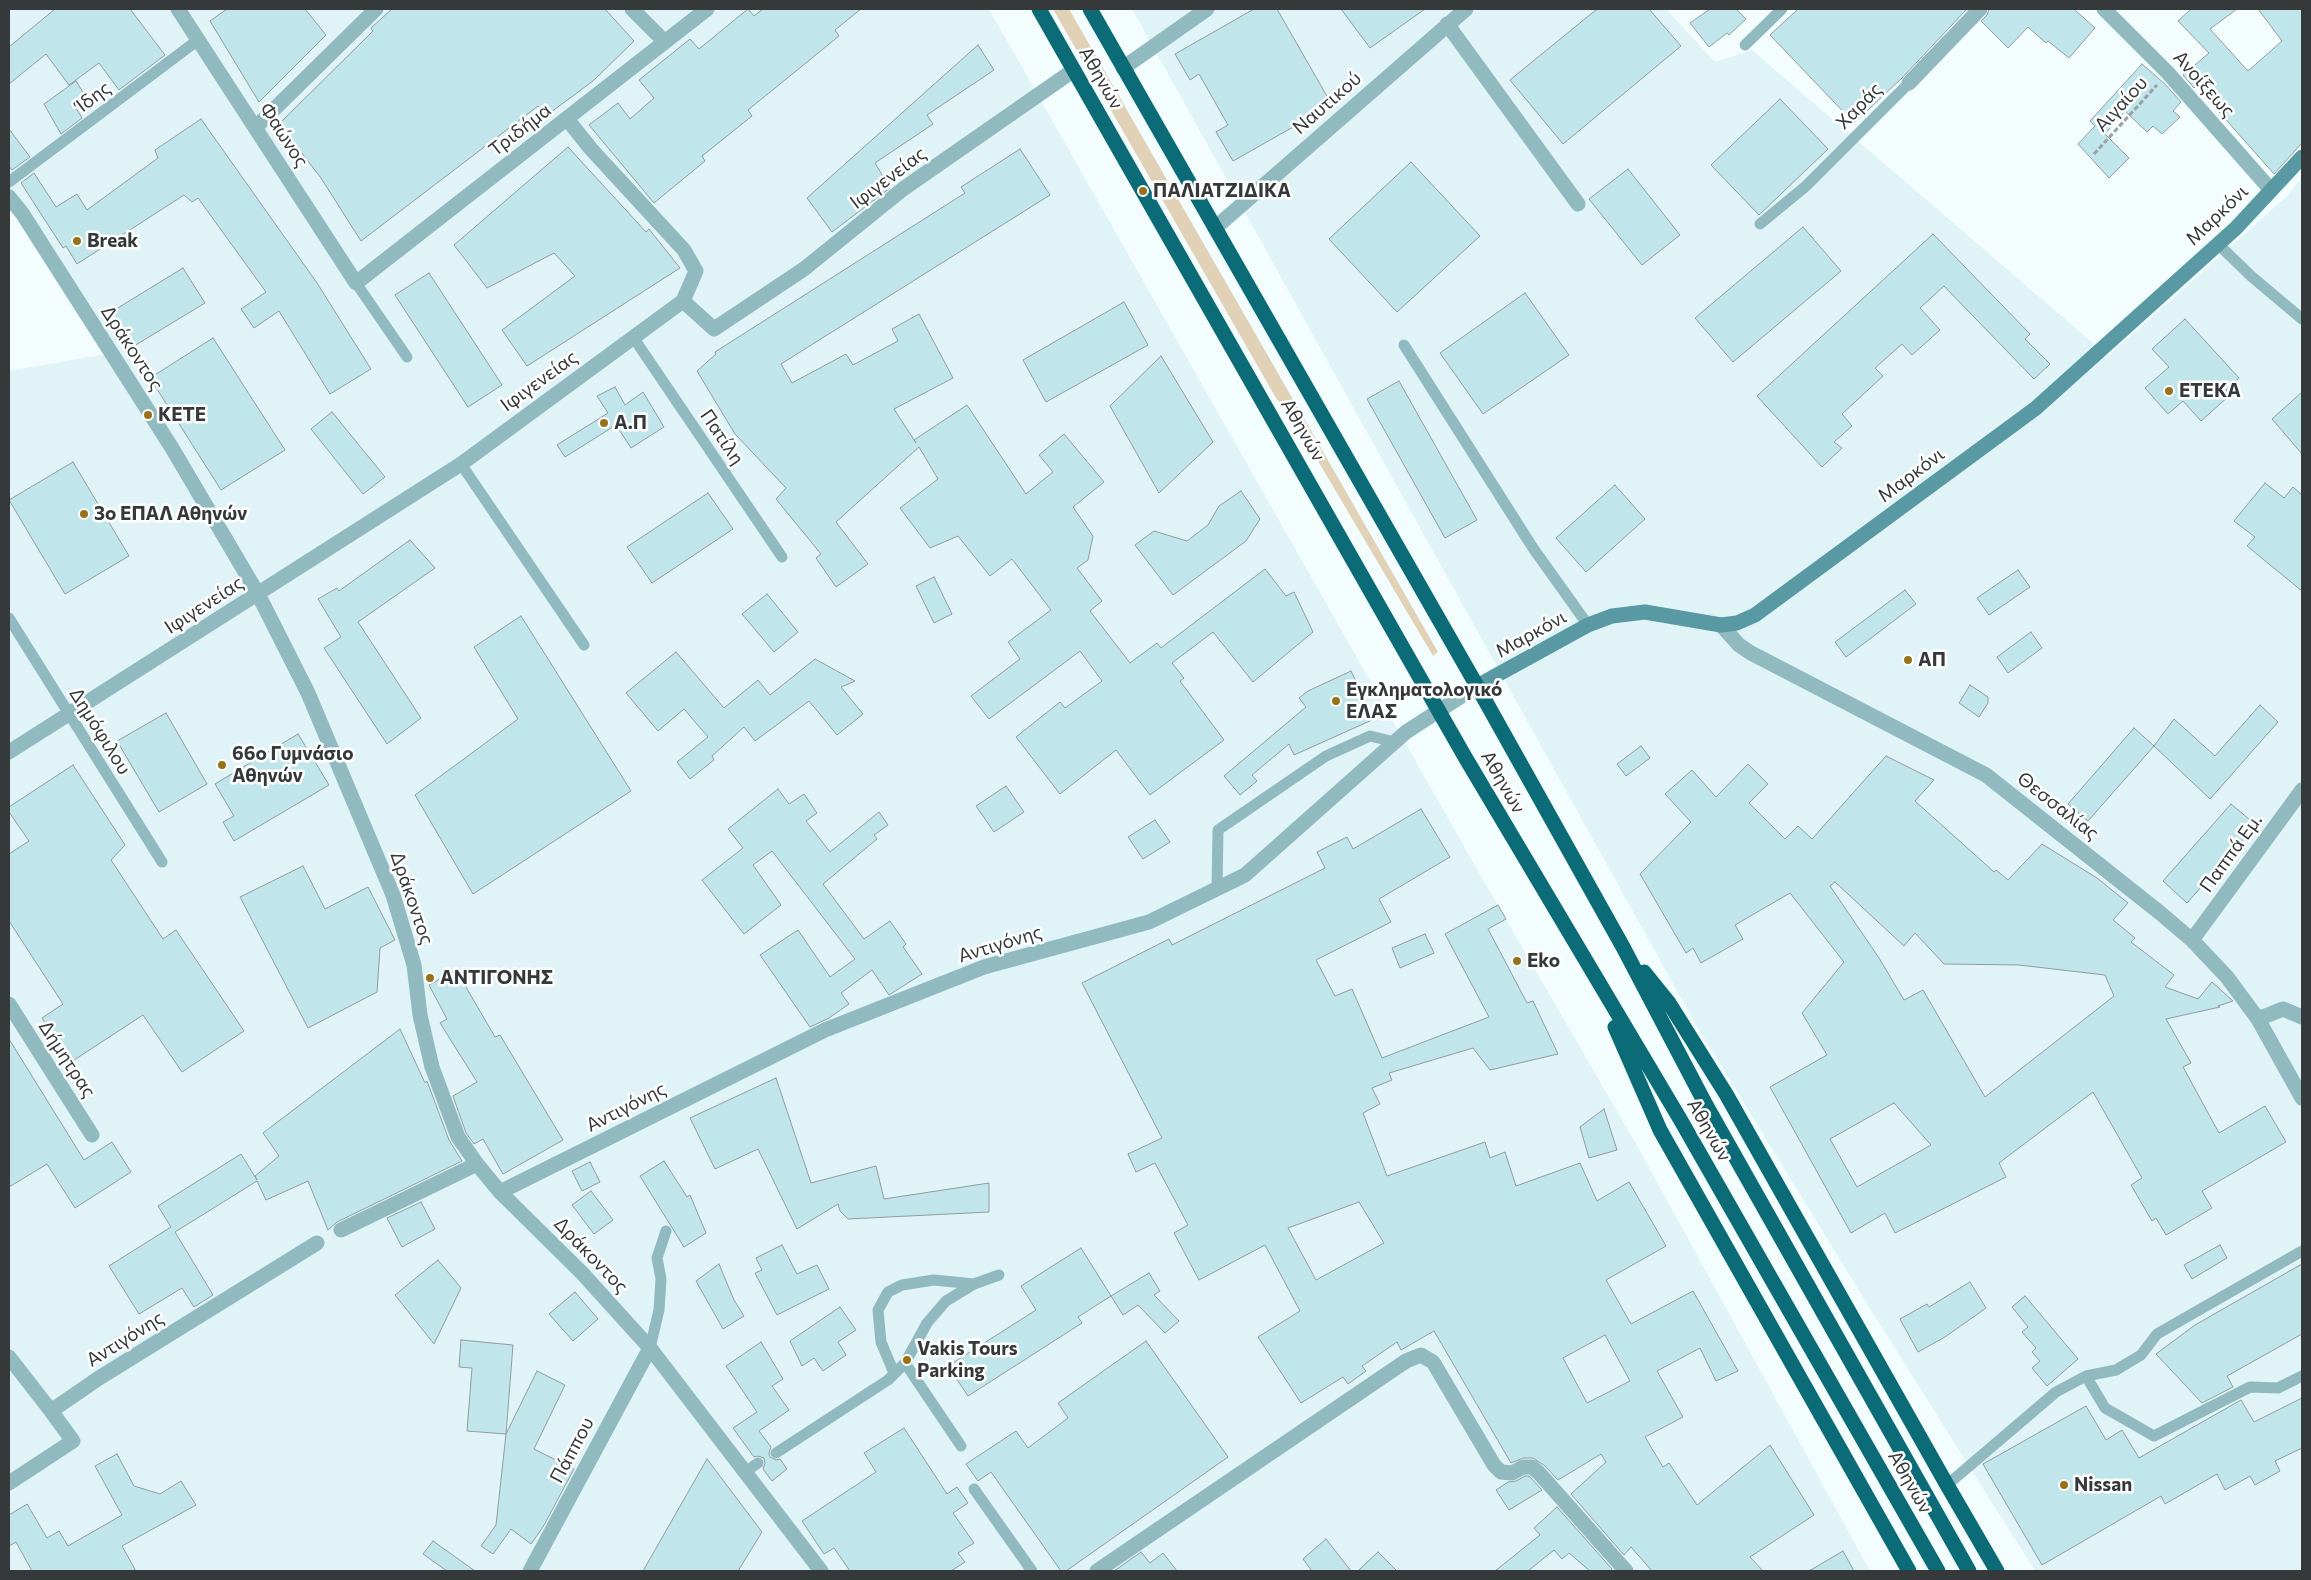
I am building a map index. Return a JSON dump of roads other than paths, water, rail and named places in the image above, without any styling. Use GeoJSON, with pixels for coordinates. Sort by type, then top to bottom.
{"type":"FeatureCollection","features":[{"type":"Feature","properties":{"kind":"highway","name":"Αθηνών"},"geometry":{"type":"LineString","coordinates":[[1039,9],[1465,757],[1590,971],[1680,1119],[1938,1571]]}},
{"type":"Feature","properties":{"kind":"highway","name":"Αθηνών"},"geometry":{"type":"LineString","coordinates":[[1090,9],[1477,686],[1623,947],[1706,1105],[1969,1571]]}},
{"type":"Feature","properties":{"kind":"highway"},"geometry":{"type":"LineString","coordinates":[[1623,947],[1669,1003],[1726,1094],[1946,1486],[1997,1571]]}},
{"type":"Feature","properties":{"kind":"highway"},"geometry":{"type":"LineString","coordinates":[[1590,971],[1660,1130],[1909,1571]]}},
{"type":"Feature","properties":{"kind":"street","name":"Φαώνος"},"geometry":{"type":"LineString","coordinates":[[178,9],[356,283]]}},
{"type":"Feature","properties":{"kind":"street"},"geometry":{"type":"LineString","coordinates":[[256,127],[376,9]]}},
{"type":"Feature","properties":{"kind":"street"},"geometry":{"type":"LineString","coordinates":[[632,9],[665,42]]}},
{"type":"Feature","properties":{"kind":"street","name":"Τριδήμα"},"geometry":{"type":"LineString","coordinates":[[356,283],[707,9]]}},
{"type":"Feature","properties":{"kind":"street"},"geometry":{"type":"LineString","coordinates":[[1124,68],[1207,9]]}},
{"type":"Feature","properties":{"kind":"street","name":"Ναυτικού"},"geometry":{"type":"LineString","coordinates":[[1215,228],[1466,9]]}},
{"type":"Feature","properties":{"kind":"street","name":"Χαράς"},"geometry":{"type":"LineString","coordinates":[[1909,83],[1980,9]]}},
{"type":"Feature","properties":{"kind":"street","name":"Ανοίξεως"},"geometry":{"type":"LineString","coordinates":[[2104,9],[2168,73],[2271,190]]}},
{"type":"Feature","properties":{"kind":"street"},"geometry":{"type":"LineString","coordinates":[[1447,24],[1578,204]]}},
{"type":"Feature","properties":{"kind":"street","name":"Ιφιγενείας"},"geometry":{"type":"LineString","coordinates":[[9,752],[461,464],[683,301],[714,329],[804,269],[903,189],[1074,70]]}},
{"type":"Feature","properties":{"kind":"street"},"geometry":{"type":"LineString","coordinates":[[566,119],[591,149],[684,250],[696,271],[683,301]]}},
{"type":"Feature","properties":{"kind":"street","name":"Μαρκόνι"},"geometry":{"type":"LineString","coordinates":[[1477,686],[1588,625],[1612,616],[1645,612],[1721,625],[1737,623],[1755,615],[2036,408],[2218,244],[2302,157]]}},
{"type":"Feature","properties":{"kind":"street","name":"Δράκοντος"},"geometry":{"type":"LineString","coordinates":[[9,197],[22,213],[172,448],[258,594],[308,693],[393,895],[414,965],[420,1015],[432,1067],[458,1137],[500,1192],[582,1273],[650,1348],[821,1571]]}},
{"type":"Feature","properties":{"kind":"street","name":"Θεσσαλίας"},"geometry":{"type":"LineString","coordinates":[[1721,625],[1738,646],[1757,657],[1986,775],[2192,940],[2227,977],[2258,1019],[2302,1098]]}},
{"type":"Feature","properties":{"kind":"street","name":"Αντιγόνης"},"geometry":{"type":"LineString","coordinates":[[500,1192],[824,1030],[984,967],[1149,922],[1245,875],[1395,742],[1439,709],[1477,686]]}},
{"type":"Feature","properties":{"kind":"street","name":"Παππά Εμ."},"geometry":{"type":"LineString","coordinates":[[2192,940],[2302,790]]}},
{"type":"Feature","properties":{"kind":"street","name":"Δήμητρας"},"geometry":{"type":"LineString","coordinates":[[9,1004],[92,1135]]}},
{"type":"Feature","properties":{"kind":"street"},"geometry":{"type":"LineString","coordinates":[[2258,1019],[2283,1009],[2302,1017]]}},
{"type":"Feature","properties":{"kind":"street"},"geometry":{"type":"LineString","coordinates":[[341,1230],[477,1164]]}},
{"type":"Feature","properties":{"kind":"street","name":"Αντιγόνης"},"geometry":{"type":"LineString","coordinates":[[51,1411],[99,1378],[317,1244]]}},
{"type":"Feature","properties":{"kind":"street","name":"Πάππου"},"geometry":{"type":"LineString","coordinates":[[530,1571],[650,1348]]}},
{"type":"Feature","properties":{"kind":"street"},"geometry":{"type":"LineString","coordinates":[[1097,1571],[1406,1361],[1421,1355],[1433,1362],[1494,1465],[1501,1472],[1512,1473],[1523,1467],[1532,1467],[1626,1571]]}},
{"type":"Feature","properties":{"kind":"street"},"geometry":{"type":"LineString","coordinates":[[9,1357],[72,1441],[9,1483]]}},
{"type":"Feature","properties":{"kind":"lane"},"geometry":{"type":"LineString","coordinates":[[1744,45],[1782,9]]}},
{"type":"Feature","properties":{"kind":"lane","name":"Ίδης"},"geometry":{"type":"LineString","coordinates":[[9,182],[198,40]]}},
{"type":"Feature","properties":{"kind":"lane","name":"Χαράς"},"geometry":{"type":"LineString","coordinates":[[1760,224],[1819,173],[1909,83]]}},
{"type":"Feature","properties":{"kind":"lane"},"geometry":{"type":"LineString","coordinates":[[2218,244],[2251,276],[2302,319]]}},
{"type":"Feature","properties":{"kind":"lane"},"geometry":{"type":"LineString","coordinates":[[356,283],[406,357]]}},
{"type":"Feature","properties":{"kind":"lane","name":"Πατίλη"},"geometry":{"type":"LineString","coordinates":[[633,337],[782,557]]}},
{"type":"Feature","properties":{"kind":"lane"},"geometry":{"type":"LineString","coordinates":[[1404,345],[1533,548],[1588,625]]}},
{"type":"Feature","properties":{"kind":"lane"},"geometry":{"type":"LineString","coordinates":[[461,464],[584,645]]}},
{"type":"Feature","properties":{"kind":"lane","name":"Δημόφιλου"},"geometry":{"type":"LineString","coordinates":[[9,618],[68,715],[162,862]]}},
{"type":"Feature","properties":{"kind":"lane"},"geometry":{"type":"LineString","coordinates":[[1217,889],[1218,830],[1326,756],[1370,736],[1395,742]]}},
{"type":"Feature","properties":{"kind":"lane"},"geometry":{"type":"LineString","coordinates":[[650,1348],[659,1310],[661,1279],[657,1258],[666,1231]]}},
{"type":"Feature","properties":{"kind":"lane"},"geometry":{"type":"LineString","coordinates":[[1946,1486],[2056,1392],[2086,1376],[2116,1370],[2141,1355],[2157,1334],[2302,1251]]}},
{"type":"Feature","properties":{"kind":"lane"},"geometry":{"type":"LineString","coordinates":[[776,1454],[894,1373],[905,1363],[927,1323],[946,1301],[974,1284],[999,1275]]}},
{"type":"Feature","properties":{"kind":"lane"},"geometry":{"type":"LineString","coordinates":[[894,1373],[881,1342],[878,1310],[888,1292],[902,1285],[934,1280],[974,1284]]}},
{"type":"Feature","properties":{"kind":"lane"},"geometry":{"type":"LineString","coordinates":[[905,1363],[961,1446]]}},
{"type":"Feature","properties":{"kind":"lane"},"geometry":{"type":"LineString","coordinates":[[2086,1376],[2105,1408],[2154,1436],[2250,1386],[2278,1388],[2302,1376]]}},
{"type":"Feature","properties":{"kind":"lane"},"geometry":{"type":"LineString","coordinates":[[745,1472],[758,1463]]}},
{"type":"Feature","properties":{"kind":"lane"},"geometry":{"type":"LineString","coordinates":[[974,1489],[1032,1571]]}},
{"type":"Feature","properties":{"kind":"place","name":"ΠΑΛΙΑΤΖΙΔΙΚΑ"},"geometry":{"type":"Point","coordinates":[1143,191]}},
{"type":"Feature","properties":{"kind":"place","name":"Break"},"geometry":{"type":"Point","coordinates":[77,241]}},
{"type":"Feature","properties":{"kind":"place","name":"ΕΤΕΚΑ"},"geometry":{"type":"Point","coordinates":[2169,391]}},
{"type":"Feature","properties":{"kind":"place","name":"ΚΕΤΕ"},"geometry":{"type":"Point","coordinates":[148,415]}},
{"type":"Feature","properties":{"kind":"place","name":"Α.Π"},"geometry":{"type":"Point","coordinates":[604,423]}},
{"type":"Feature","properties":{"kind":"place","name":"3ο ΕΠΑΛ Αθηνών"},"geometry":{"type":"Point","coordinates":[84,514]}},
{"type":"Feature","properties":{"kind":"place","name":"ΑΠ"},"geometry":{"type":"Point","coordinates":[1908,660]}},
{"type":"Feature","properties":{"kind":"place","name":"Εγκληματολογικό ΕΛΑΣ"},"geometry":{"type":"Point","coordinates":[1336,701]}},
{"type":"Feature","properties":{"kind":"place","name":"66ο Γυμνάσιο Αθηνών"},"geometry":{"type":"Point","coordinates":[222,765]}},
{"type":"Feature","properties":{"kind":"place","name":"Eko"},"geometry":{"type":"Point","coordinates":[1517,961]}},
{"type":"Feature","properties":{"kind":"place","name":"ΑΝΤΙΓΟΝΗΣ"},"geometry":{"type":"Point","coordinates":[430,978]}},
{"type":"Feature","properties":{"kind":"place","name":"Vakis Tours Parking"},"geometry":{"type":"Point","coordinates":[907,1360]}},
{"type":"Feature","properties":{"kind":"place","name":"Nissan"},"geometry":{"type":"Point","coordinates":[2064,1485]}}]}
